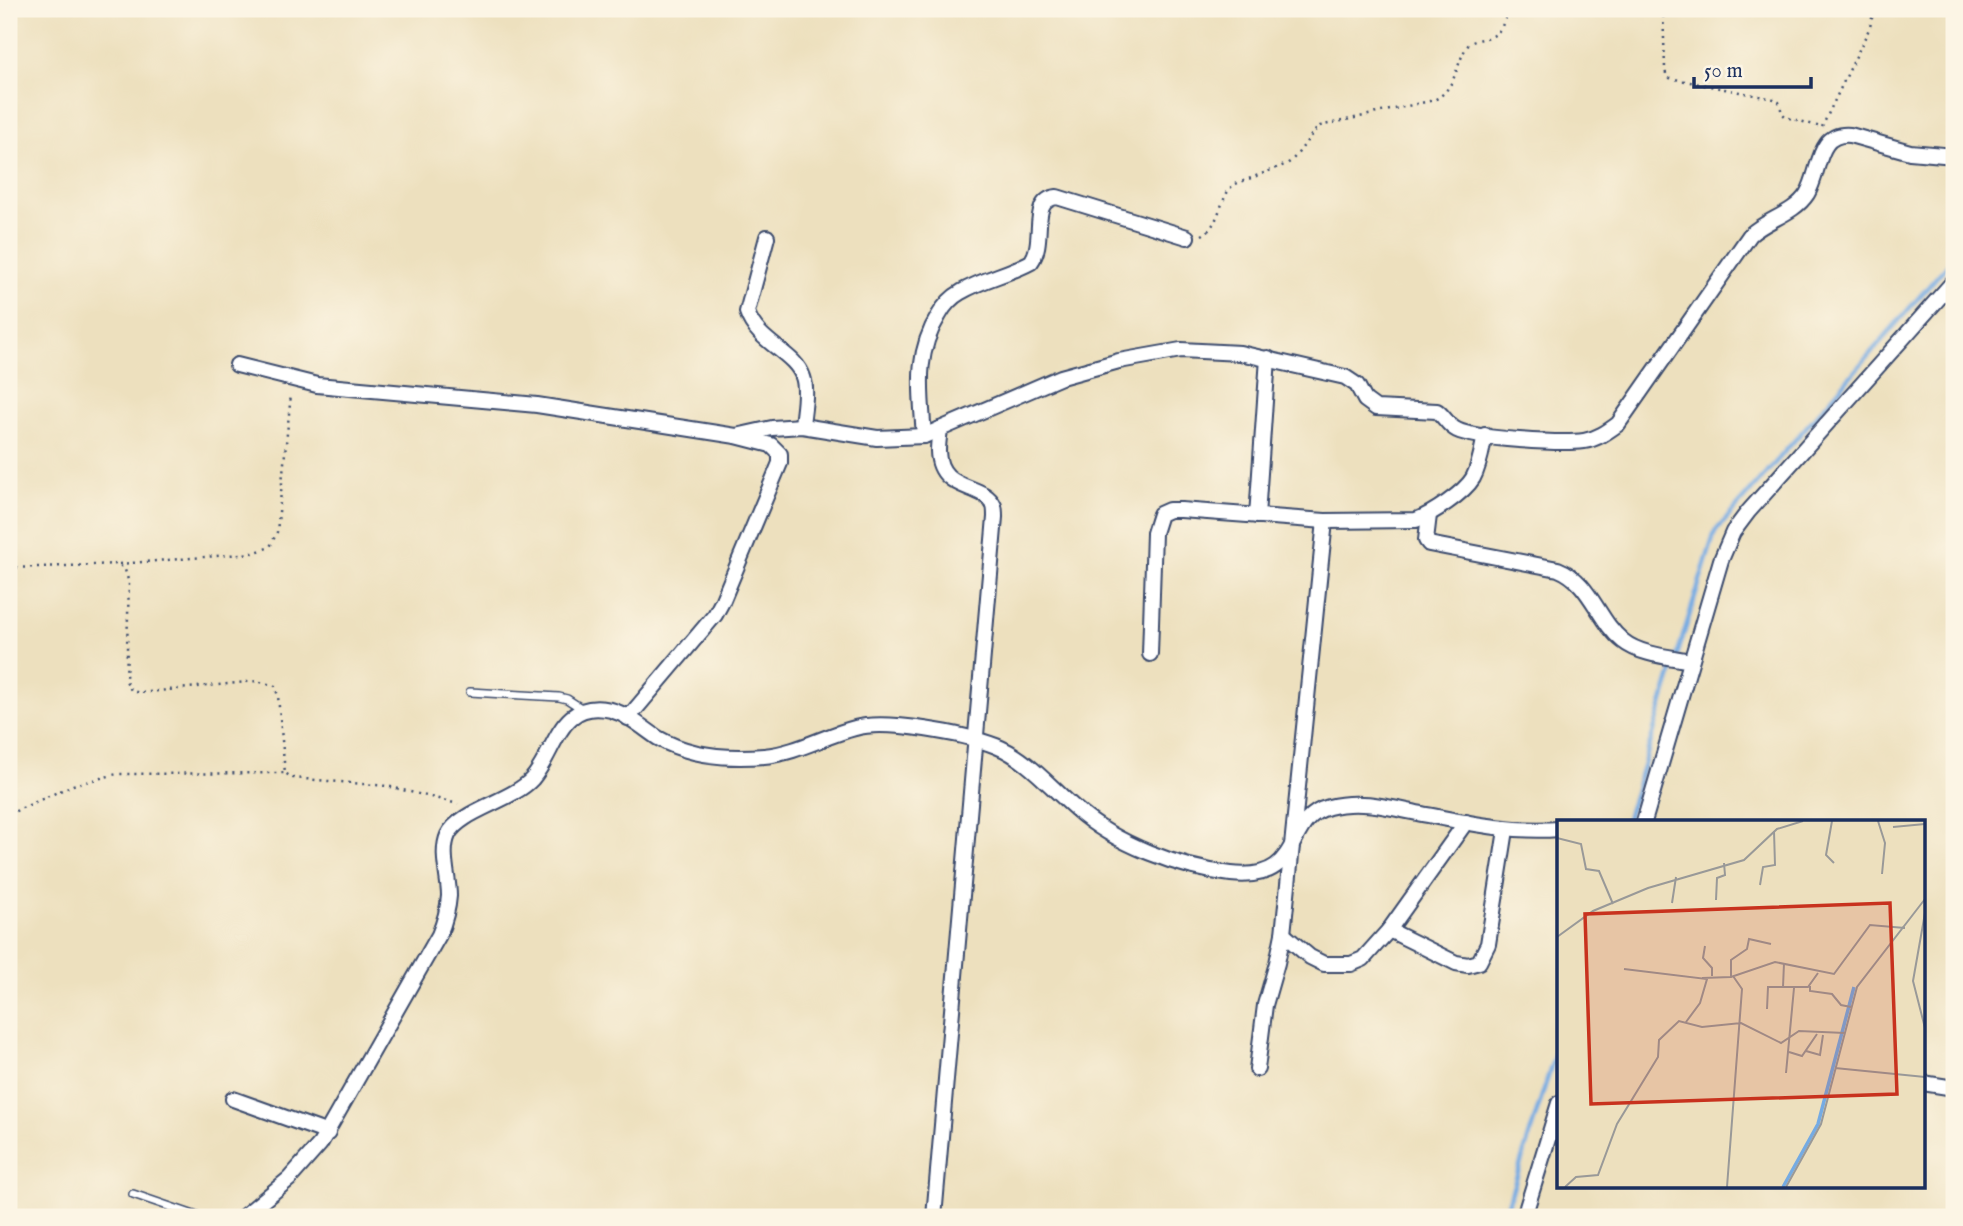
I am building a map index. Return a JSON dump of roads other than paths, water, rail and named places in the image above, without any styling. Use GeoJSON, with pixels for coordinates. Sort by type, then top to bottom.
{"type":"FeatureCollection","features":[{"type":"Feature","properties":{"kind":"street"},"geometry":{"type":"LineString","coordinates":[[736,436],[772,428],[802,426],[877,438],[924,436],[1034,387],[1119,361],[1181,350],[1240,353],[1352,380],[1365,400],[1376,408],[1437,411],[1456,430],[1547,442],[1586,441],[1603,435],[1618,424],[1741,246],[1760,226],[1797,206],[1803,199],[1813,182],[1825,145],[1831,137],[1840,134],[1910,152],[1954,156]]}},
{"type":"Feature","properties":{"kind":"street"},"geometry":{"type":"LineString","coordinates":[[924,436],[920,375],[929,331],[944,307],[960,292],[1031,262],[1037,254],[1040,212],[1042,203],[1047,198],[1056,197],[1187,237]]}},
{"type":"Feature","properties":{"kind":"street"},"geometry":{"type":"LineString","coordinates":[[767,237],[747,312],[758,332],[803,374],[805,385],[802,426]]}},
{"type":"Feature","properties":{"kind":"street"},"geometry":{"type":"LineString","coordinates":[[1644,820],[1682,659],[1733,532],[1954,281]]}},
{"type":"Feature","properties":{"kind":"street"},"geometry":{"type":"LineString","coordinates":[[1257,516],[1268,358]]}},
{"type":"Feature","properties":{"kind":"street"},"geometry":{"type":"LineString","coordinates":[[237,365],[293,380],[336,387],[537,405],[736,436],[771,445],[780,454],[780,463],[734,577],[715,615],[628,718]]}},
{"type":"Feature","properties":{"kind":"street"},"geometry":{"type":"LineString","coordinates":[[934,1217],[995,517],[994,505],[988,498],[947,475],[938,452],[940,429]]}},
{"type":"Feature","properties":{"kind":"street"},"geometry":{"type":"LineString","coordinates":[[1150,654],[1154,534],[1160,514],[1169,510],[1181,510],[1325,521],[1403,521],[1429,515],[1468,485],[1479,465],[1485,435]]}},
{"type":"Feature","properties":{"kind":"street"},"geometry":{"type":"LineString","coordinates":[[1429,515],[1426,540],[1429,544],[1548,566],[1569,573],[1579,581],[1623,641],[1645,651],[1682,659]]}},
{"type":"Feature","properties":{"kind":"street"},"geometry":{"type":"LineString","coordinates":[[1257,1069],[1265,1005],[1283,933],[1325,521]]}},
{"type":"Feature","properties":{"kind":"street"},"geometry":{"type":"LineString","coordinates":[[243,1217],[307,1161],[328,1133],[439,936],[449,895],[445,843],[450,830],[463,820],[516,792],[532,779],[569,718],[584,710],[603,708],[617,712],[661,739],[702,754],[765,756],[797,750],[859,726],[878,725],[976,740],[999,747],[1021,761],[1080,813],[1126,843],[1160,857],[1232,874],[1260,873],[1278,865],[1290,853],[1310,816],[1326,807],[1347,803],[1371,804],[1506,830],[1557,829]]}},
{"type":"Feature","properties":{"kind":"street"},"geometry":{"type":"LineString","coordinates":[[1283,933],[1310,957],[1324,964],[1351,964],[1363,959],[1389,930],[1466,822]]}},
{"type":"Feature","properties":{"kind":"street"},"geometry":{"type":"LineString","coordinates":[[1389,930],[1456,963],[1468,965],[1479,962],[1488,944],[1506,830]]}},
{"type":"Feature","properties":{"kind":"street"},"geometry":{"type":"LineString","coordinates":[[1924,1083],[1954,1088]]}},
{"type":"Feature","properties":{"kind":"street"},"geometry":{"type":"LineString","coordinates":[[233,1099],[328,1133]]}},
{"type":"Feature","properties":{"kind":"street"},"geometry":{"type":"LineString","coordinates":[[1524,1217],[1557,1110]]}},
{"type":"Feature","properties":{"kind":"lane"},"geometry":{"type":"LineString","coordinates":[[470,692],[559,697],[584,710]]}},
{"type":"Feature","properties":{"kind":"lane"},"geometry":{"type":"LineString","coordinates":[[133,1194],[200,1217]]}},
{"type":"Feature","properties":{"kind":"waterway"},"geometry":{"type":"LineString","coordinates":[[1627,820],[1715,532],[1954,257]]}},
{"type":"Feature","properties":{"kind":"waterway"},"geometry":{"type":"LineString","coordinates":[[1504,1217],[1557,1047]]}}]}
